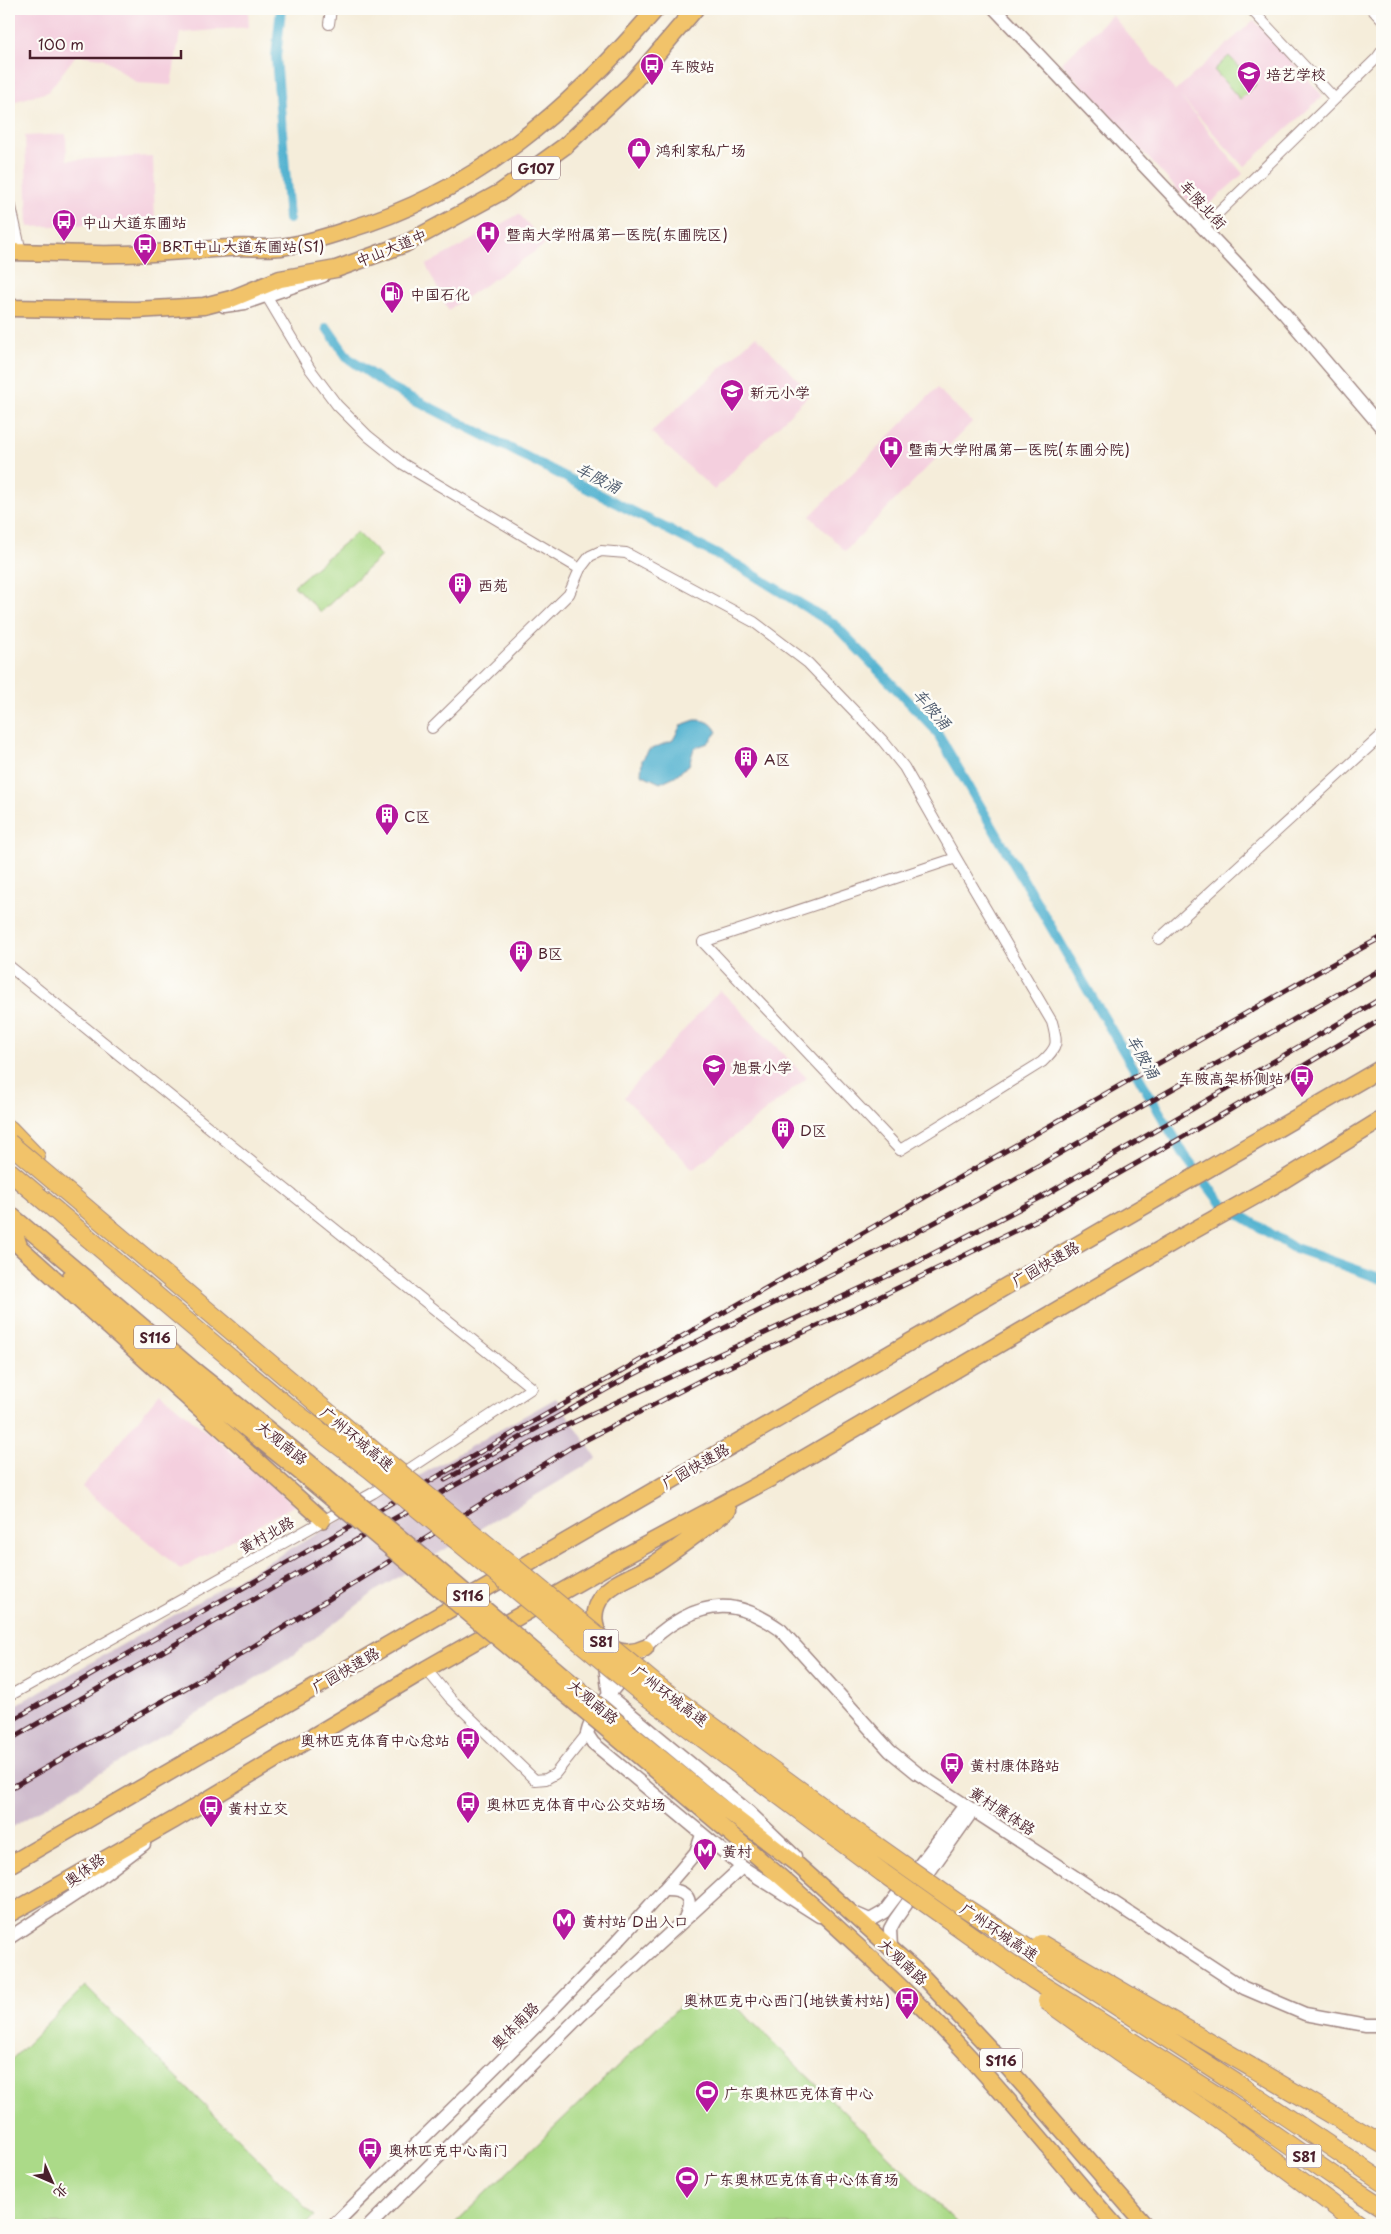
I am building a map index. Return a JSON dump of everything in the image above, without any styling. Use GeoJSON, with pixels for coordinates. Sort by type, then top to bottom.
{"type":"FeatureCollection","features":[{"type":"Feature","properties":{"kind":"highway","name":"中山大道中"},"geometry":{"type":"LineString","coordinates":[[15,252],[117,254],[281,247],[328,236],[382,219],[442,192],[506,152],[587,85],[656,9]]}},
{"type":"Feature","properties":{"kind":"highway","name":"中山大道中"},"geometry":{"type":"LineString","coordinates":[[9,308],[136,310],[204,306],[231,299],[280,279],[336,269],[430,232],[501,192],[528,174],[582,132],[632,83],[695,9]]}},
{"type":"Feature","properties":{"kind":"highway","name":"广园快速路"},"geometry":{"type":"LineString","coordinates":[[9,1865],[1382,1068]]}},
{"type":"Feature","properties":{"kind":"highway"},"geometry":{"type":"LineString","coordinates":[[9,1914],[174,1820],[426,1669],[614,1562],[769,1479],[1180,1238],[1282,1181],[1382,1119]]}},
{"type":"Feature","properties":{"kind":"highway"},"geometry":{"type":"LineString","coordinates":[[9,1129],[72,1196]]}},
{"type":"Feature","properties":{"kind":"highway","name":"广州环城高速"},"geometry":{"type":"LineString","coordinates":[[9,1143],[654,1684],[846,1825],[956,1902],[1236,2083],[1382,2181]]}},
{"type":"Feature","properties":{"kind":"highway","name":"广州环城高速"},"geometry":{"type":"LineString","coordinates":[[9,1171],[288,1407],[370,1469],[580,1643],[667,1711],[883,1873],[1034,1980],[1227,2102],[1335,2177],[1382,2207]]}},
{"type":"Feature","properties":{"kind":"highway"},"geometry":{"type":"LineString","coordinates":[[769,1479],[664,1558],[603,1595],[596,1615],[596,1626],[604,1643],[665,1690],[950,1887],[1071,1962],[1148,2005],[1382,2144]]}},
{"type":"Feature","properties":{"kind":"highway"},"geometry":{"type":"LineString","coordinates":[[604,1643],[623,1653],[637,1652],[645,1648]]}},
{"type":"Feature","properties":{"kind":"highway"},"geometry":{"type":"LineString","coordinates":[[667,1711],[842,1851],[1118,2052],[1220,2120],[1360,2225]]}},
{"type":"Feature","properties":{"kind":"highway"},"geometry":{"type":"LineString","coordinates":[[1335,2116],[1382,2139]]}},
{"type":"Feature","properties":{"kind":"main road","name":"大观南路"},"geometry":{"type":"LineString","coordinates":[[9,1213],[193,1369],[300,1464]]}},
{"type":"Feature","properties":{"kind":"main road","name":"大观南路"},"geometry":{"type":"LineString","coordinates":[[12,1230],[75,1282],[184,1378],[439,1570],[836,1925],[949,2036],[1115,2225]]}},
{"type":"Feature","properties":{"kind":"main road"},"geometry":{"type":"LineString","coordinates":[[12,1230],[20,1247],[323,1520]]}},
{"type":"Feature","properties":{"kind":"main road","name":"大观南路"},"geometry":{"type":"LineString","coordinates":[[627,1738],[799,1866],[924,1978],[977,2034],[1145,2225]]}},
{"type":"Feature","properties":{"kind":"street"},"geometry":{"type":"LineString","coordinates":[[328,24],[331,9]]}},
{"type":"Feature","properties":{"kind":"street","name":"车陂北街"},"geometry":{"type":"LineString","coordinates":[[995,9],[1283,312],[1382,428]]}},
{"type":"Feature","properties":{"kind":"street"},"geometry":{"type":"LineString","coordinates":[[1251,9],[1336,99]]}},
{"type":"Feature","properties":{"kind":"street"},"geometry":{"type":"LineString","coordinates":[[1372,9],[1382,20]]}},
{"type":"Feature","properties":{"kind":"street"},"geometry":{"type":"LineString","coordinates":[[1204,227],[1336,99],[1382,51]]}},
{"type":"Feature","properties":{"kind":"street"},"geometry":{"type":"LineString","coordinates":[[9,198],[15,252]]}},
{"type":"Feature","properties":{"kind":"street"},"geometry":{"type":"LineString","coordinates":[[204,306],[226,306],[245,303],[304,284],[336,269]]}},
{"type":"Feature","properties":{"kind":"street"},"geometry":{"type":"LineString","coordinates":[[266,295],[320,384],[337,405],[368,436],[403,464],[580,569]]}},
{"type":"Feature","properties":{"kind":"street"},"geometry":{"type":"LineString","coordinates":[[432,728],[568,594],[580,569],[590,556],[601,551],[626,553],[754,622],[808,663],[883,741],[904,767],[1052,1022],[1056,1039],[1055,1050],[1042,1062],[900,1150],[704,942],[956,858]]}},
{"type":"Feature","properties":{"kind":"street"},"geometry":{"type":"LineString","coordinates":[[1159,939],[1382,735]]}},
{"type":"Feature","properties":{"kind":"street","name":"黄村北路"},"geometry":{"type":"LineString","coordinates":[[9,966],[532,1388],[373,1493],[9,1696]]}},
{"type":"Feature","properties":{"kind":"street","name":"黄村康体路"},"geometry":{"type":"LineString","coordinates":[[588,1734],[589,1726],[596,1713],[645,1648],[666,1628],[702,1611],[716,1607],[735,1608],[768,1620],[793,1642],[890,1751],[969,1808],[1244,1988],[1305,2014],[1366,2025],[1382,2025]]}},
{"type":"Feature","properties":{"kind":"street"},"geometry":{"type":"LineString","coordinates":[[604,1643],[609,1696],[748,1811],[812,1871],[845,1908],[864,1919],[870,1920],[884,1912],[969,1808]]}},
{"type":"Feature","properties":{"kind":"street"},"geometry":{"type":"LineString","coordinates":[[426,1669],[450,1698],[535,1780],[546,1779],[555,1774],[588,1734],[601,1751],[742,1867],[804,1908],[836,1925]]}},
{"type":"Feature","properties":{"kind":"street"},"geometry":{"type":"LineString","coordinates":[[891,1948],[890,1929],[895,1920],[969,1808]]}},
{"type":"Feature","properties":{"kind":"street","name":"奥体路"},"geometry":{"type":"LineString","coordinates":[[9,1938],[94,1882],[174,1820]]}},
{"type":"Feature","properties":{"kind":"street","name":"奥体南路"},"geometry":{"type":"LineString","coordinates":[[334,2225],[564,1997],[696,1852],[702,1835]]}},
{"type":"Feature","properties":{"kind":"street"},"geometry":{"type":"LineString","coordinates":[[370,2225],[581,2015],[742,1867]]}},
{"type":"Feature","properties":{"kind":"street"},"geometry":{"type":"LineString","coordinates":[[663,1890],[679,1891],[686,1895],[690,1908],[685,1918]]}},
{"type":"Feature","properties":{"kind":"shaded area"},"geometry":{"type":"Polygon","coordinates":[[[9,9],[248,9],[249,27],[180,33],[171,85],[137,83],[103,58],[76,55],[48,92],[9,103],[9,9]]]}},
{"type":"Feature","properties":{"kind":"shaded area"},"geometry":{"type":"Polygon","coordinates":[[[1112,15],[1175,91],[1254,20],[1323,96],[1244,167],[1179,95],[1243,174],[1199,213],[1061,63],[1112,15]]]}},
{"type":"Feature","properties":{"kind":"shaded area"},"geometry":{"type":"Polygon","coordinates":[[[66,134],[67,160],[153,156],[155,222],[28,227],[25,136],[66,134]]]}},
{"type":"Feature","properties":{"kind":"shaded area","name":"暨南大学附属第一医院(东圃院区)"},"geometry":{"type":"Polygon","coordinates":[[[519,214],[546,244],[448,310],[426,265],[519,214]]]}},
{"type":"Feature","properties":{"kind":"shaded area","name":"新元小学"},"geometry":{"type":"Polygon","coordinates":[[[756,336],[811,393],[714,490],[651,432],[756,336]]]}},
{"type":"Feature","properties":{"kind":"shaded area","name":"暨南大学附属第一医院(东圃分院)"},"geometry":{"type":"Polygon","coordinates":[[[937,388],[972,422],[845,551],[810,516],[937,388]]]}},
{"type":"Feature","properties":{"kind":"shaded area","name":"旭景小学"},"geometry":{"type":"Polygon","coordinates":[[[720,990],[807,1078],[693,1169],[624,1097],[720,990]]]}},
{"type":"Feature","properties":{"kind":"shaded area"},"geometry":{"type":"Polygon","coordinates":[[[160,1393],[295,1505],[180,1569],[82,1487],[160,1393]]]}},
{"type":"Feature","properties":{"kind":"shaded area"},"geometry":{"type":"Polygon","coordinates":[[[556,1398],[597,1459],[377,1590],[289,1658],[9,1829],[9,1709],[556,1398]]]}},
{"type":"Feature","properties":{"kind":"green space"},"geometry":{"type":"Polygon","coordinates":[[[1229,56],[1256,85],[1240,99],[1214,70],[1229,56]]]}},
{"type":"Feature","properties":{"kind":"green space"},"geometry":{"type":"Polygon","coordinates":[[[357,532],[381,556],[321,612],[294,586],[357,532]]]}},
{"type":"Feature","properties":{"kind":"green space"},"geometry":{"type":"Polygon","coordinates":[[[85,1986],[315,2216],[306,2225],[18,2225],[9,2216],[9,2062],[85,1986]]]}},
{"type":"Feature","properties":{"kind":"green space","name":"广东奥林匹克体育中心"},"geometry":{"type":"Polygon","coordinates":[[[689,1997],[732,2002],[959,2225],[453,2225],[689,1997]]]}},
{"type":"Feature","properties":{"kind":"water"},"geometry":{"type":"Polygon","coordinates":[[[695,720],[708,722],[717,732],[708,743],[694,748],[689,765],[675,776],[660,783],[641,774],[642,760],[649,750],[673,740],[681,725],[695,720]]]}},
{"type":"Feature","properties":{"kind":"waterway"},"geometry":{"type":"LineString","coordinates":[[281,9],[276,57],[289,219]]}},
{"type":"Feature","properties":{"kind":"waterway","name":"车陂涌"},"geometry":{"type":"LineString","coordinates":[[327,328],[348,358],[388,386],[739,566],[835,625],[935,729],[1185,1156],[1221,1203],[1292,1247],[1382,1279]]}},
{"type":"Feature","properties":{"kind":"railway"},"geometry":{"type":"LineString","coordinates":[[9,1722],[1382,937]]}},
{"type":"Feature","properties":{"kind":"railway"},"geometry":{"type":"LineString","coordinates":[[445,1480],[623,1380],[915,1233],[1001,1187],[1382,969]]}},
{"type":"Feature","properties":{"kind":"railway"},"geometry":{"type":"LineString","coordinates":[[9,1740],[379,1527],[548,1434],[913,1264],[1040,1198],[1382,998]]}},
{"type":"Feature","properties":{"kind":"railway"},"geometry":{"type":"LineString","coordinates":[[9,1789],[203,1678],[570,1448],[711,1375],[871,1301],[1041,1218],[1223,1114],[1382,1019]]}},
{"type":"Feature","properties":{"kind":"place","name":"车陂站"},"geometry":{"type":"Point","coordinates":[652,86]}},
{"type":"Feature","properties":{"kind":"place","name":"培艺学校"},"geometry":{"type":"Point","coordinates":[1249,94]}},
{"type":"Feature","properties":{"kind":"place","name":"鸿利家私广场"},"geometry":{"type":"Point","coordinates":[639,170]}},
{"type":"Feature","properties":{"kind":"place","name":"中山大道东圃站"},"geometry":{"type":"Point","coordinates":[64,242]}},
{"type":"Feature","properties":{"kind":"place","name":"暨南大学附属第一医院(东圃院区)"},"geometry":{"type":"Point","coordinates":[488,254]}},
{"type":"Feature","properties":{"kind":"place","name":"BRT中山大道东圃站(S1)"},"geometry":{"type":"Point","coordinates":[145,266]}},
{"type":"Feature","properties":{"kind":"place","name":"中国石化"},"geometry":{"type":"Point","coordinates":[392,314]}},
{"type":"Feature","properties":{"kind":"place","name":"新元小学"},"geometry":{"type":"Point","coordinates":[732,412]}},
{"type":"Feature","properties":{"kind":"place","name":"暨南大学附属第一医院(东圃分院)"},"geometry":{"type":"Point","coordinates":[891,469]}},
{"type":"Feature","properties":{"kind":"place","name":"西苑"},"geometry":{"type":"Point","coordinates":[460,605]}},
{"type":"Feature","properties":{"kind":"place","name":"A区"},"geometry":{"type":"Point","coordinates":[746,779]}},
{"type":"Feature","properties":{"kind":"place","name":"C区"},"geometry":{"type":"Point","coordinates":[387,836]}},
{"type":"Feature","properties":{"kind":"place","name":"B区"},"geometry":{"type":"Point","coordinates":[521,973]}},
{"type":"Feature","properties":{"kind":"place","name":"旭景小学"},"geometry":{"type":"Point","coordinates":[714,1087]}},
{"type":"Feature","properties":{"kind":"place","name":"车陂高架桥侧站"},"geometry":{"type":"Point","coordinates":[1302,1098]}},
{"type":"Feature","properties":{"kind":"place","name":"D区"},"geometry":{"type":"Point","coordinates":[783,1150]}},
{"type":"Feature","properties":{"kind":"place","name":"奥林匹克体育中心总站"},"geometry":{"type":"Point","coordinates":[468,1760]}},
{"type":"Feature","properties":{"kind":"place","name":"黄村康体路站"},"geometry":{"type":"Point","coordinates":[952,1785]}},
{"type":"Feature","properties":{"kind":"place","name":"奥林匹克体育中心公交站场"},"geometry":{"type":"Point","coordinates":[468,1824]}},
{"type":"Feature","properties":{"kind":"place","name":"黄村立交"},"geometry":{"type":"Point","coordinates":[211,1828]}},
{"type":"Feature","properties":{"kind":"place","name":"黄村"},"geometry":{"type":"Point","coordinates":[705,1871]}},
{"type":"Feature","properties":{"kind":"place","name":"黄村站 D出入口"},"geometry":{"type":"Point","coordinates":[564,1941]}},
{"type":"Feature","properties":{"kind":"place","name":"奥林匹克中心西门(地铁黄村站)"},"geometry":{"type":"Point","coordinates":[907,2020]}},
{"type":"Feature","properties":{"kind":"place","name":"广东奥林匹克体育中心"},"geometry":{"type":"Point","coordinates":[707,2113]}},
{"type":"Feature","properties":{"kind":"place","name":"奥林匹克中心南门"},"geometry":{"type":"Point","coordinates":[370,2170]}},
{"type":"Feature","properties":{"kind":"place","name":"广东奥林匹克体育中心体育场"},"geometry":{"type":"Point","coordinates":[687,2199]}}]}
